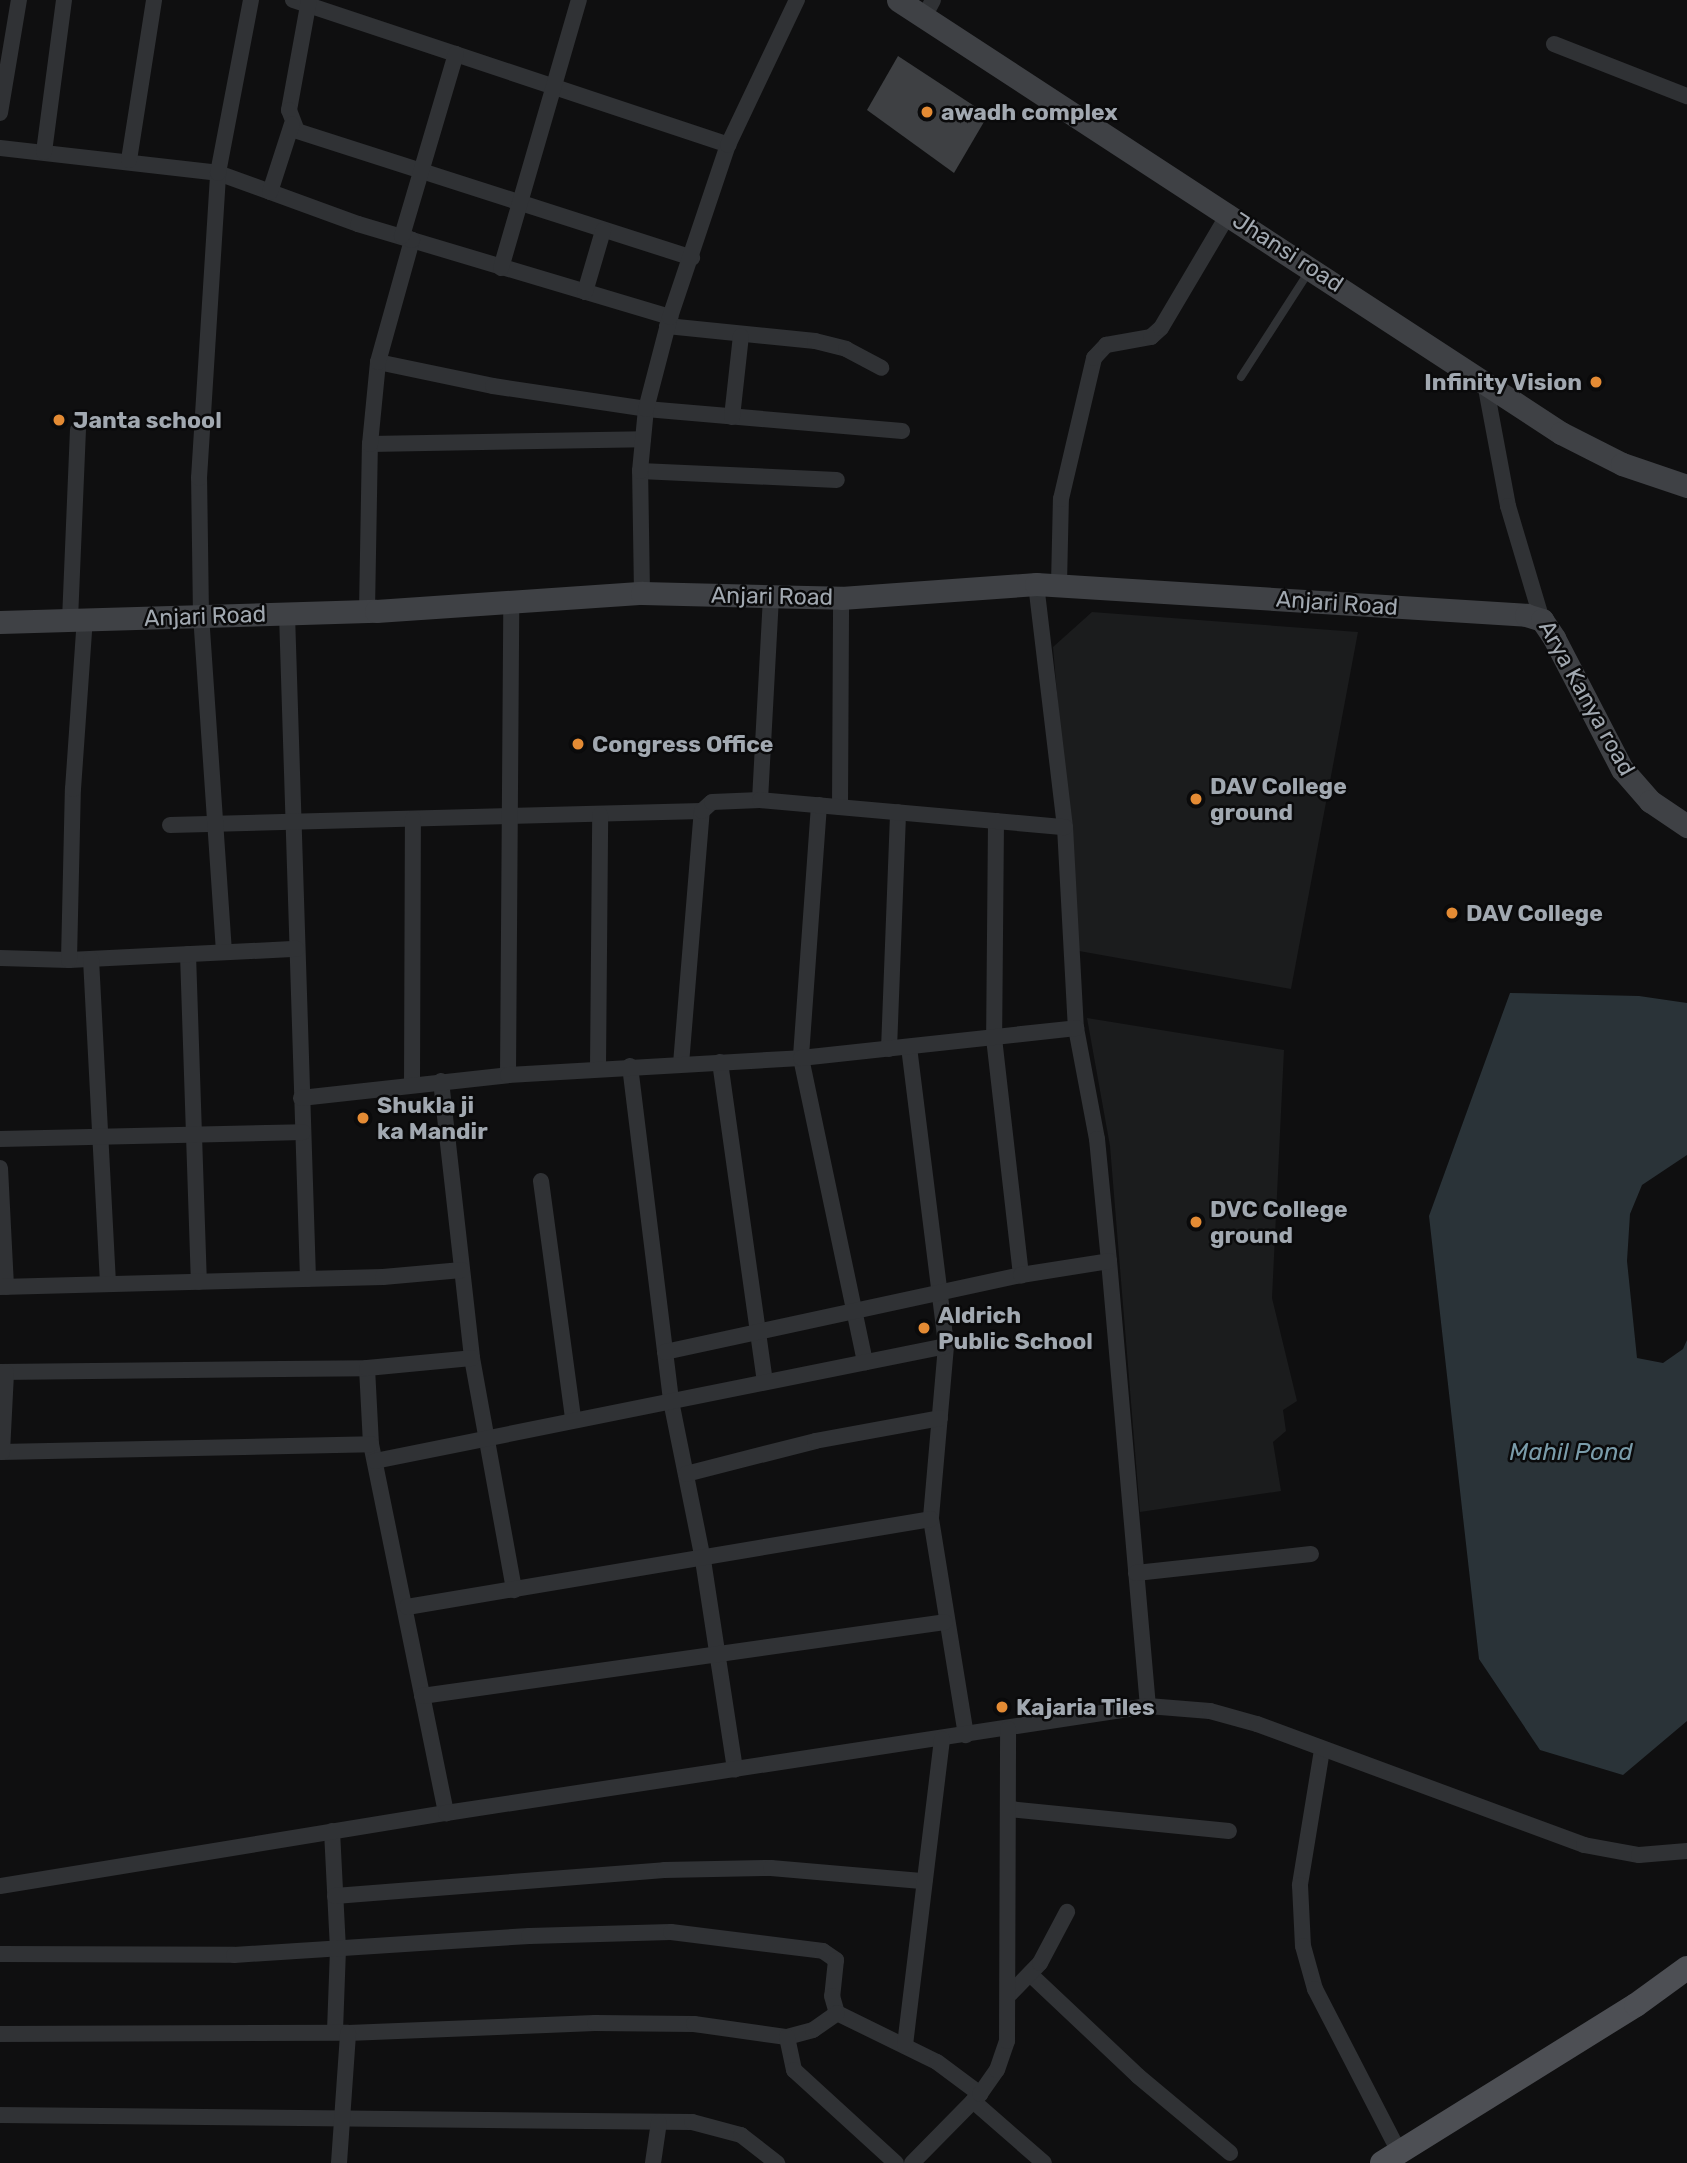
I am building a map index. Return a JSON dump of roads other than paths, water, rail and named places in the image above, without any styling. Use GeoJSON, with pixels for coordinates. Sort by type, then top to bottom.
{"type":"FeatureCollection","features":[{"type":"Feature","properties":{"kind":"main road"},"geometry":{"type":"LineString","coordinates":[[1391,2157],[1636,2005],[1687,1968]]}},
{"type":"Feature","properties":{"kind":"street"},"geometry":{"type":"LineString","coordinates":[[0,113],[19,0]]}},
{"type":"Feature","properties":{"kind":"street"},"geometry":{"type":"LineString","coordinates":[[44,152],[64,0]]}},
{"type":"Feature","properties":{"kind":"street"},"geometry":{"type":"LineString","coordinates":[[129,160],[154,0]]}},
{"type":"Feature","properties":{"kind":"street"},"geometry":{"type":"LineString","coordinates":[[224,952],[201,616],[199,478],[218,173],[251,0]]}},
{"type":"Feature","properties":{"kind":"street"},"geometry":{"type":"LineString","coordinates":[[501,268],[579,0]]}},
{"type":"Feature","properties":{"kind":"street"},"geometry":{"type":"LineString","coordinates":[[642,593],[640,471],[643,439],[646,409],[668,322],[692,258],[728,145],[797,0]]}},
{"type":"Feature","properties":{"kind":"street","name":"Jhansi road"},"geometry":{"type":"LineString","coordinates":[[898,0],[929,9],[1228,213],[1561,433],[1610,458],[1687,486]]}},
{"type":"Feature","properties":{"kind":"street"},"geometry":{"type":"LineString","coordinates":[[270,192],[292,124],[289,110],[303,2],[728,145]]}},
{"type":"Feature","properties":{"kind":"street"},"geometry":{"type":"LineString","coordinates":[[1554,44],[1687,96]]}},
{"type":"Feature","properties":{"kind":"street"},"geometry":{"type":"LineString","coordinates":[[412,240],[402,236],[456,54]]}},
{"type":"Feature","properties":{"kind":"street"},"geometry":{"type":"LineString","coordinates":[[292,124],[306,137],[692,258]]}},
{"type":"Feature","properties":{"kind":"street"},"geometry":{"type":"LineString","coordinates":[[0,148],[129,160],[218,173],[412,240],[584,292],[668,322],[741,337],[815,341],[846,349],[881,368]]}},
{"type":"Feature","properties":{"kind":"street"},"geometry":{"type":"LineString","coordinates":[[1148,1706],[1097,1139],[1076,1028],[1065,827],[1047,584],[1061,499],[1094,358],[1106,345],[1151,337],[1161,328],[1228,213]]}},
{"type":"Feature","properties":{"kind":"street"},"geometry":{"type":"LineString","coordinates":[[584,292],[603,231]]}},
{"type":"Feature","properties":{"kind":"street"},"geometry":{"type":"LineString","coordinates":[[368,611],[370,444],[378,362],[412,240]]}},
{"type":"Feature","properties":{"kind":"street"},"geometry":{"type":"LineString","coordinates":[[732,417],[741,337]]}},
{"type":"Feature","properties":{"kind":"street"},"geometry":{"type":"LineString","coordinates":[[378,362],[493,386],[646,409],[902,431]]}},
{"type":"Feature","properties":{"kind":"street","name":"Arya Kanya road"},"geometry":{"type":"LineString","coordinates":[[1485,383],[1508,506],[1542,621],[1622,769],[1650,801],[1687,826]]}},
{"type":"Feature","properties":{"kind":"street"},"geometry":{"type":"LineString","coordinates":[[69,960],[77,620],[78,430]]}},
{"type":"Feature","properties":{"kind":"street"},"geometry":{"type":"LineString","coordinates":[[370,444],[643,439]]}},
{"type":"Feature","properties":{"kind":"street"},"geometry":{"type":"LineString","coordinates":[[640,471],[837,480]]}},
{"type":"Feature","properties":{"kind":"street","name":"Anjari Road"},"geometry":{"type":"LineString","coordinates":[[0,622],[368,611],[642,593],[841,598],[1047,584],[1502,613],[1542,621]]}},
{"type":"Feature","properties":{"kind":"street"},"geometry":{"type":"LineString","coordinates":[[760,800],[771,597]]}},
{"type":"Feature","properties":{"kind":"street"},"geometry":{"type":"LineString","coordinates":[[840,807],[841,598]]}},
{"type":"Feature","properties":{"kind":"street"},"geometry":{"type":"LineString","coordinates":[[508,1075],[511,601]]}},
{"type":"Feature","properties":{"kind":"street"},"geometry":{"type":"LineString","coordinates":[[287,614],[308,1279]]}},
{"type":"Feature","properties":{"kind":"street"},"geometry":{"type":"LineString","coordinates":[[170,825],[702,811],[724,799],[1065,827]]}},
{"type":"Feature","properties":{"kind":"street"},"geometry":{"type":"LineString","coordinates":[[819,805],[801,1058],[858,1312],[865,1362]]}},
{"type":"Feature","properties":{"kind":"street"},"geometry":{"type":"LineString","coordinates":[[681,1064],[702,811]]}},
{"type":"Feature","properties":{"kind":"street"},"geometry":{"type":"LineString","coordinates":[[889,1049],[898,812]]}},
{"type":"Feature","properties":{"kind":"street"},"geometry":{"type":"LineString","coordinates":[[598,1068],[600,815]]}},
{"type":"Feature","properties":{"kind":"street"},"geometry":{"type":"LineString","coordinates":[[412,1084],[413,819]]}},
{"type":"Feature","properties":{"kind":"street"},"geometry":{"type":"LineString","coordinates":[[996,821],[994,1038],[1021,1275]]}},
{"type":"Feature","properties":{"kind":"street"},"geometry":{"type":"LineString","coordinates":[[0,958],[69,960],[297,949]]}},
{"type":"Feature","properties":{"kind":"street"},"geometry":{"type":"LineString","coordinates":[[188,954],[199,1282]]}},
{"type":"Feature","properties":{"kind":"street"},"geometry":{"type":"LineString","coordinates":[[91,958],[103,1136],[108,1284]]}},
{"type":"Feature","properties":{"kind":"street"},"geometry":{"type":"LineString","coordinates":[[301,1098],[508,1075],[801,1058],[1076,1028]]}},
{"type":"Feature","properties":{"kind":"street"},"geometry":{"type":"LineString","coordinates":[[909,1047],[942,1295],[946,1346],[931,1520],[945,1622],[966,1735]]}},
{"type":"Feature","properties":{"kind":"street"},"geometry":{"type":"LineString","coordinates":[[720,1062],[765,1382]]}},
{"type":"Feature","properties":{"kind":"street"},"geometry":{"type":"LineString","coordinates":[[630,1066],[671,1401],[703,1560],[735,1770]]}},
{"type":"Feature","properties":{"kind":"street"},"geometry":{"type":"LineString","coordinates":[[441,1081],[472,1358],[514,1590]]}},
{"type":"Feature","properties":{"kind":"street"},"geometry":{"type":"LineString","coordinates":[[0,1139],[303,1132]]}},
{"type":"Feature","properties":{"kind":"street"},"geometry":{"type":"LineString","coordinates":[[0,1168],[3,1287],[308,1279],[462,1270]]}},
{"type":"Feature","properties":{"kind":"street"},"geometry":{"type":"LineString","coordinates":[[541,1181],[573,1418]]}},
{"type":"Feature","properties":{"kind":"street"},"geometry":{"type":"LineString","coordinates":[[665,1352],[757,1330],[942,1295],[1021,1275],[1109,1261]]}},
{"type":"Feature","properties":{"kind":"street"},"geometry":{"type":"LineString","coordinates":[[375,1461],[573,1418],[946,1346]]}},
{"type":"Feature","properties":{"kind":"street"},"geometry":{"type":"LineString","coordinates":[[371,1444],[1,1452],[3,1372],[367,1368],[472,1358]]}},
{"type":"Feature","properties":{"kind":"street"},"geometry":{"type":"LineString","coordinates":[[367,1368],[371,1444],[407,1607],[446,1812]]}},
{"type":"Feature","properties":{"kind":"street"},"geometry":{"type":"LineString","coordinates":[[686,1474],[815,1441],[940,1418]]}},
{"type":"Feature","properties":{"kind":"street"},"geometry":{"type":"LineString","coordinates":[[407,1607],[703,1560],[931,1520]]}},
{"type":"Feature","properties":{"kind":"street"},"geometry":{"type":"LineString","coordinates":[[1136,1573],[1311,1554]]}},
{"type":"Feature","properties":{"kind":"street"},"geometry":{"type":"LineString","coordinates":[[422,1696],[945,1622]]}},
{"type":"Feature","properties":{"kind":"street"},"geometry":{"type":"LineString","coordinates":[[0,1886],[446,1812],[1148,1706],[1210,1711],[1584,1845],[1639,1855],[1687,1851]]}},
{"type":"Feature","properties":{"kind":"street"},"geometry":{"type":"LineString","coordinates":[[912,2163],[977,2097],[997,2070],[1007,2041],[1010,1994],[1008,1729]]}},
{"type":"Feature","properties":{"kind":"street"},"geometry":{"type":"LineString","coordinates":[[905,2045],[942,1739]]}},
{"type":"Feature","properties":{"kind":"street"},"geometry":{"type":"LineString","coordinates":[[1322,1750],[1300,1885],[1303,1946],[1315,1989],[1391,2157]]}},
{"type":"Feature","properties":{"kind":"street"},"geometry":{"type":"LineString","coordinates":[[1009,1809],[1229,1831]]}},
{"type":"Feature","properties":{"kind":"street"},"geometry":{"type":"LineString","coordinates":[[332,1831],[342,2032],[340,2163]]}},
{"type":"Feature","properties":{"kind":"street"},"geometry":{"type":"LineString","coordinates":[[335,1896],[664,1870],[771,1868],[924,1881]]}},
{"type":"Feature","properties":{"kind":"street"},"geometry":{"type":"LineString","coordinates":[[1010,1994],[1031,1975],[1067,1912]]}},
{"type":"Feature","properties":{"kind":"street"},"geometry":{"type":"LineString","coordinates":[[0,1954],[234,1955],[671,1932],[824,1951],[836,1960],[832,1996],[837,2014],[905,2045],[977,2097],[1044,2163]]}},
{"type":"Feature","properties":{"kind":"street"},"geometry":{"type":"LineString","coordinates":[[1031,1975],[1138,2076],[1230,2152]]}},
{"type":"Feature","properties":{"kind":"street"},"geometry":{"type":"LineString","coordinates":[[0,2034],[342,2032],[595,2023],[694,2024],[787,2037],[813,2030],[837,2014]]}},
{"type":"Feature","properties":{"kind":"street"},"geometry":{"type":"LineString","coordinates":[[787,2037],[794,2070],[896,2163]]}},
{"type":"Feature","properties":{"kind":"street"},"geometry":{"type":"LineString","coordinates":[[0,2115],[342,2116],[659,2122],[722,2127],[741,2135],[777,2163]]}},
{"type":"Feature","properties":{"kind":"street"},"geometry":{"type":"LineString","coordinates":[[653,2163],[659,2122]]}},
{"type":"Feature","properties":{"kind":"lane"},"geometry":{"type":"LineString","coordinates":[[1241,377],[1312,267]]}},
{"type":"Feature","properties":{"kind":"water","name":"Mahil Pond"},"geometry":{"type":"Polygon","coordinates":[[[1510,993],[1639,996],[1687,1003],[1687,1155],[1642,1185],[1630,1214],[1627,1261],[1637,1358],[1663,1363],[1683,1349],[1687,1340],[1687,1721],[1623,1775],[1540,1750],[1479,1659],[1429,1216],[1510,993]]]}},
{"type":"Feature","properties":{"kind":"place","name":"awadh complex"},"geometry":{"type":"Point","coordinates":[927,112]}},
{"type":"Feature","properties":{"kind":"place","name":"Infinity Vision"},"geometry":{"type":"Point","coordinates":[1596,382]}},
{"type":"Feature","properties":{"kind":"place","name":"Janta school"},"geometry":{"type":"Point","coordinates":[59,420]}},
{"type":"Feature","properties":{"kind":"place","name":"Congress Office"},"geometry":{"type":"Point","coordinates":[578,744]}},
{"type":"Feature","properties":{"kind":"place","name":"DAV College ground"},"geometry":{"type":"Point","coordinates":[1196,799]}},
{"type":"Feature","properties":{"kind":"place","name":"DAV College"},"geometry":{"type":"Point","coordinates":[1452,913]}},
{"type":"Feature","properties":{"kind":"place","name":"Shukla ji ka Mandir"},"geometry":{"type":"Point","coordinates":[363,1118]}},
{"type":"Feature","properties":{"kind":"place","name":"DVC College ground"},"geometry":{"type":"Point","coordinates":[1196,1222]}},
{"type":"Feature","properties":{"kind":"place","name":"Aldrich Public School"},"geometry":{"type":"Point","coordinates":[924,1328]}},
{"type":"Feature","properties":{"kind":"place","name":"Kajaria Tiles"},"geometry":{"type":"Point","coordinates":[1002,1707]}}]}
